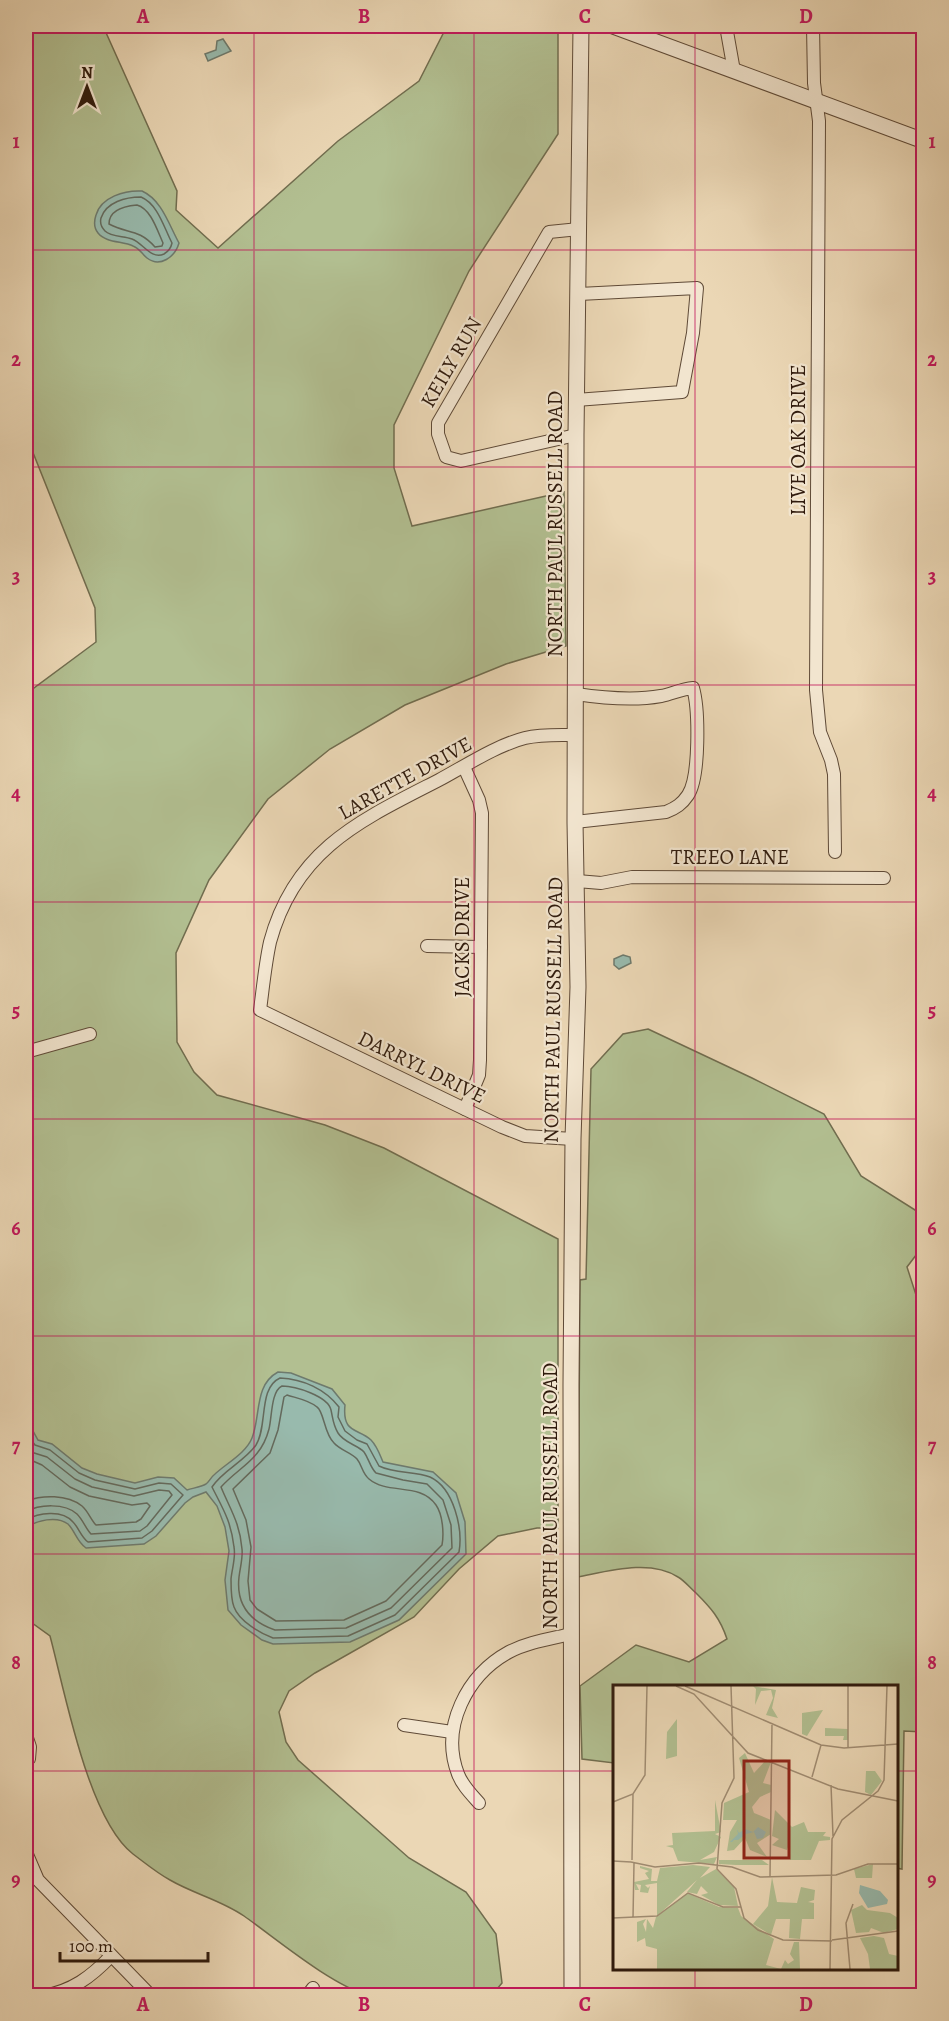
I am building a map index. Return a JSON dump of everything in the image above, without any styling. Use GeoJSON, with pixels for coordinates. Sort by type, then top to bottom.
{"type":"FeatureCollection","features":[{"type":"Feature","properties":{"kind":"street","name":"NORTH PAUL RUSSELL ROAD"},"geometry":{"type":"LineString","coordinates":[[572,1995],[573,1139],[577,1001],[576,400],[581,26]]}},
{"type":"Feature","properties":{"kind":"street"},"geometry":{"type":"LineString","coordinates":[[614,26],[924,141]]}},
{"type":"Feature","properties":{"kind":"street"},"geometry":{"type":"LineString","coordinates":[[726,26],[734,70]]}},
{"type":"Feature","properties":{"kind":"street","name":"LIVE OAK DRIVE"},"geometry":{"type":"LineString","coordinates":[[813,26],[812,43],[819,121],[816,690],[820,732],[834,774],[835,852]]}},
{"type":"Feature","properties":{"kind":"street","name":"KEILY RUN"},"geometry":{"type":"LineString","coordinates":[[576,435],[461,461],[446,457],[438,434],[438,423],[549,232],[579,229]]}},
{"type":"Feature","properties":{"kind":"street"},"geometry":{"type":"LineString","coordinates":[[576,400],[682,392],[693,333],[697,288],[579,294]]}},
{"type":"Feature","properties":{"kind":"street"},"geometry":{"type":"LineString","coordinates":[[575,822],[666,812],[679,807],[689,794],[694,778],[697,728],[693,688],[683,688],[663,696],[644,699],[576,694]]}},
{"type":"Feature","properties":{"kind":"street","name":"LARETTE DRIVE"},"geometry":{"type":"LineString","coordinates":[[260,1011],[265,969],[276,925],[294,887],[311,863],[336,839],[356,824],[523,738],[537,735],[575,735]]}},
{"type":"Feature","properties":{"kind":"street","name":"JACKS DRIVE"},"geometry":{"type":"LineString","coordinates":[[464,767],[480,800],[482,813],[479,1075],[465,1109]]}},
{"type":"Feature","properties":{"kind":"street","name":"TREEO LANE"},"geometry":{"type":"LineString","coordinates":[[577,881],[601,883],[632,876],[884,878]]}},
{"type":"Feature","properties":{"kind":"street"},"geometry":{"type":"LineString","coordinates":[[427,946],[481,947]]}},
{"type":"Feature","properties":{"kind":"street","name":"DARRYL DRIVE"},"geometry":{"type":"LineString","coordinates":[[260,1011],[525,1136],[573,1139]]}},
{"type":"Feature","properties":{"kind":"street"},"geometry":{"type":"LineString","coordinates":[[26,1052],[90,1034]]}},
{"type":"Feature","properties":{"kind":"street"},"geometry":{"type":"LineString","coordinates":[[479,1803],[464,1785],[458,1773],[452,1746],[452,1732],[465,1695],[478,1677],[496,1660],[525,1646],[571,1634]]}},
{"type":"Feature","properties":{"kind":"street"},"geometry":{"type":"LineString","coordinates":[[404,1725],[452,1732]]}},
{"type":"Feature","properties":{"kind":"street"},"geometry":{"type":"LineString","coordinates":[[26,1735],[30,1747],[29,1759],[26,1761]]}},
{"type":"Feature","properties":{"kind":"street"},"geometry":{"type":"LineString","coordinates":[[26,1852],[38,1880],[151,1995]]}},
{"type":"Feature","properties":{"kind":"street"},"geometry":{"type":"LineString","coordinates":[[43,1995],[78,1984],[111,1956]]}},
{"type":"Feature","properties":{"kind":"green space"},"geometry":{"type":"Polygon","coordinates":[[[26,26],[103,26],[177,191],[176,210],[218,248],[338,141],[419,81],[447,26],[558,26],[558,134],[469,271],[394,425],[394,468],[412,526],[564,492],[566,646],[506,664],[405,705],[330,749],[268,799],[209,880],[176,953],[177,1042],[194,1072],[217,1095],[325,1125],[384,1148],[558,1239],[558,1528],[537,1528],[498,1536],[459,1569],[414,1617],[315,1673],[289,1691],[279,1712],[286,1742],[298,1760],[409,1858],[466,1892],[496,1934],[502,1983],[492,1995],[370,1996],[322,1972],[235,1910],[170,1880],[133,1854],[117,1837],[103,1813],[91,1784],[80,1753],[50,1636],[32,1623],[26,1622],[26,694],[96,642],[95,608],[26,435],[26,26]]]}},
{"type":"Feature","properties":{"kind":"green space"},"geometry":{"type":"Polygon","coordinates":[[[648,1029],[824,1114],[861,1176],[923,1215],[923,1246],[907,1267],[916,1295],[924,1307],[924,1732],[904,1731],[902,1869],[898,1868],[898,1685],[613,1685],[613,1763],[582,1759],[580,1686],[636,1645],[689,1662],[727,1639],[718,1619],[706,1604],[683,1580],[667,1572],[629,1568],[578,1577],[580,1280],[586,1279],[591,1069],[623,1034],[648,1029]]]}},
{"type":"Feature","properties":{"kind":"water"},"geometry":{"type":"Polygon","coordinates":[[[223,39],[231,51],[208,61],[205,54],[216,50],[217,41],[223,39]]]}},
{"type":"Feature","properties":{"kind":"water"},"geometry":{"type":"Polygon","coordinates":[[[142,191],[155,200],[160,207],[179,243],[171,257],[166,260],[152,261],[129,244],[105,239],[95,227],[95,217],[108,199],[121,193],[142,191]]]}},
{"type":"Feature","properties":{"kind":"water"},"geometry":{"type":"Polygon","coordinates":[[[623,955],[630,957],[631,963],[619,969],[614,965],[614,959],[623,955]]]}},
{"type":"Feature","properties":{"kind":"water"},"geometry":{"type":"Polygon","coordinates":[[[278,1372],[291,1373],[332,1389],[345,1405],[348,1426],[371,1440],[383,1462],[433,1472],[456,1493],[465,1522],[466,1554],[399,1620],[350,1642],[273,1644],[262,1640],[241,1625],[228,1610],[225,1580],[229,1551],[225,1527],[217,1506],[206,1492],[185,1503],[156,1536],[144,1544],[86,1548],[68,1524],[63,1521],[47,1520],[26,1527],[26,1426],[33,1431],[38,1440],[52,1444],[82,1468],[97,1474],[135,1483],[158,1477],[174,1478],[187,1490],[206,1484],[236,1458],[249,1443],[255,1429],[259,1401],[265,1385],[278,1372]]]}}]}
